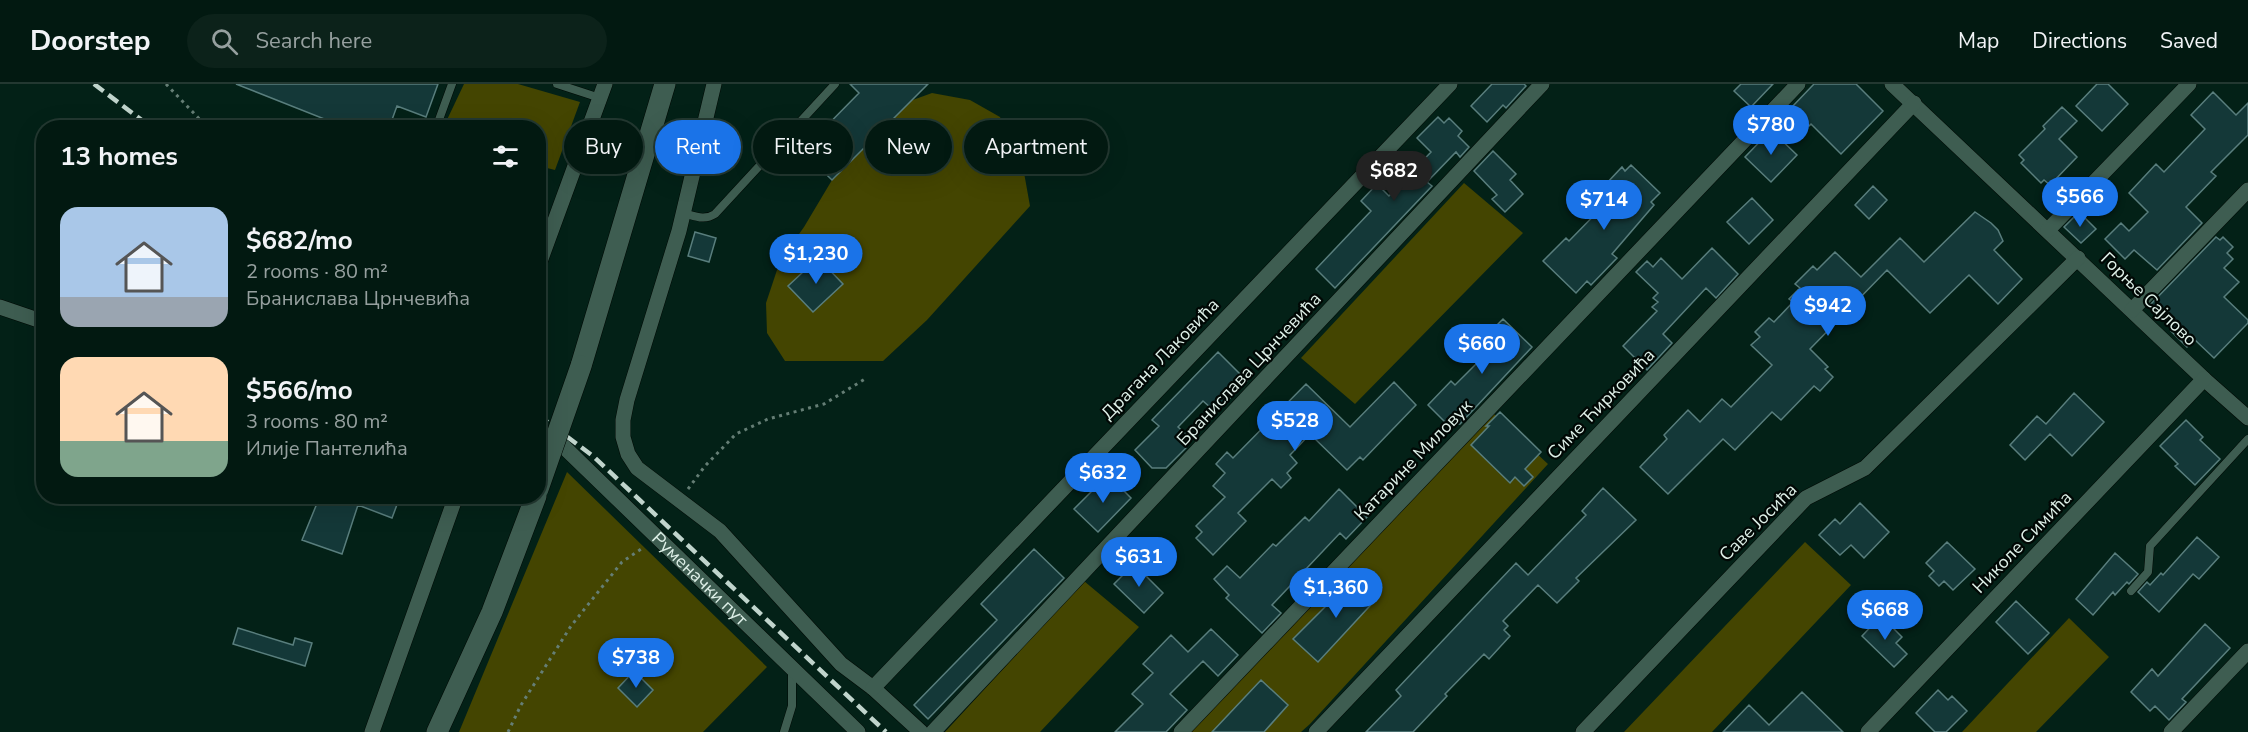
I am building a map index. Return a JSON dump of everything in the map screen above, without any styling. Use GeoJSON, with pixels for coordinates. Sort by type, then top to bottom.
{"type":"FeatureCollection","features":[{"type":"Feature","properties":{"kind":"main road"},"geometry":{"type":"LineString","coordinates":[[546,466],[581,366],[665,84]]}},
{"type":"Feature","properties":{"kind":"main road"},"geometry":{"type":"LineString","coordinates":[[437,732],[492,612],[533,504]]}},
{"type":"Feature","properties":{"kind":"street"},"geometry":{"type":"LineString","coordinates":[[714,84],[683,213],[627,400],[622,429],[625,446],[637,468],[720,531],[841,664],[873,688],[921,732]]}},
{"type":"Feature","properties":{"kind":"street","name":"Драгана Лаковића"},"geometry":{"type":"LineString","coordinates":[[873,688],[1450,84]]}},
{"type":"Feature","properties":{"kind":"street","name":"Бранислава Црнчевића"},"geometry":{"type":"LineString","coordinates":[[933,732],[1542,84]]}},
{"type":"Feature","properties":{"kind":"street","name":"Катарине Миловук"},"geometry":{"type":"LineString","coordinates":[[1181,732],[1798,84]]}},
{"type":"Feature","properties":{"kind":"street"},"geometry":{"type":"LineString","coordinates":[[2048,230],[2189,84]]}},
{"type":"Feature","properties":{"kind":"street","name":"Горње Сајлово"},"geometry":{"type":"LineString","coordinates":[[1899,86],[1914,103],[2204,379],[2247,415]]}},
{"type":"Feature","properties":{"kind":"street"},"geometry":{"type":"LineString","coordinates":[[546,245],[603,91]]}},
{"type":"Feature","properties":{"kind":"street","name":"Симе Ћирковића"},"geometry":{"type":"LineString","coordinates":[[1316,732],[1914,103]]}},
{"type":"Feature","properties":{"kind":"street"},"geometry":{"type":"LineString","coordinates":[[2132,310],[2248,190]]}},
{"type":"Feature","properties":{"kind":"street","name":"Саве Јосића"},"geometry":{"type":"LineString","coordinates":[[1583,732],[1806,498],[1865,468],[2078,258]]}},
{"type":"Feature","properties":{"kind":"street"},"geometry":{"type":"LineString","coordinates":[[0,307],[36,319]]}},
{"type":"Feature","properties":{"kind":"street","name":"Николе Симића"},"geometry":{"type":"LineString","coordinates":[[1868,732],[2204,379]]}},
{"type":"Feature","properties":{"kind":"street","name":"Руменачки пут"},"geometry":{"type":"LineString","coordinates":[[546,436],[564,447],[858,732]]}},
{"type":"Feature","properties":{"kind":"street"},"geometry":{"type":"LineString","coordinates":[[372,732],[453,504]]}},
{"type":"Feature","properties":{"kind":"street"},"geometry":{"type":"LineString","coordinates":[[2171,732],[2248,651]]}},
{"type":"Feature","properties":{"kind":"lane"},"geometry":{"type":"LineString","coordinates":[[439,120],[452,84]]}},
{"type":"Feature","properties":{"kind":"lane"},"geometry":{"type":"LineString","coordinates":[[557,84],[603,91]]}},
{"type":"Feature","properties":{"kind":"lane"},"geometry":{"type":"LineString","coordinates":[[683,213],[701,218],[709,218],[715,214],[835,84]]}},
{"type":"Feature","properties":{"kind":"lane"},"geometry":{"type":"LineString","coordinates":[[2132,591],[2148,572],[2150,546],[2248,439]]}},
{"type":"Feature","properties":{"kind":"lane"},"geometry":{"type":"LineString","coordinates":[[784,732],[792,706],[792,667]]}},
{"type":"Feature","properties":{"kind":"path"},"geometry":{"type":"LineString","coordinates":[[166,84],[200,120]]}},
{"type":"Feature","properties":{"kind":"path"},"geometry":{"type":"LineString","coordinates":[[680,500],[705,466],[736,434],[768,419],[824,404],[865,379]]}},
{"type":"Feature","properties":{"kind":"path"},"geometry":{"type":"LineString","coordinates":[[508,732],[520,705],[571,626],[622,562],[657,537]]}},
{"type":"Feature","properties":{"kind":"shaded area"},"geometry":{"type":"Polygon","coordinates":[[[464,84],[518,84],[580,102],[573,120],[564,120],[564,146],[555,170],[546,168],[546,120],[447,120],[464,84]]]}},
{"type":"Feature","properties":{"kind":"shaded area"},"geometry":{"type":"Polygon","coordinates":[[[932,93],[970,100],[1000,117],[1001,120],[964,120],[964,174],[1024,174],[1030,206],[927,320],[883,361],[785,361],[767,333],[766,303],[780,261],[804,227],[832,180],[838,174],[853,174],[853,159],[865,147],[865,174],[952,174],[952,120],[891,120],[910,101],[932,93]]]}},
{"type":"Feature","properties":{"kind":"shaded area"},"geometry":{"type":"Polygon","coordinates":[[[1464,183],[1523,233],[1355,404],[1301,358],[1464,183]]]}},
{"type":"Feature","properties":{"kind":"shaded area"},"geometry":{"type":"Polygon","coordinates":[[[1493,413],[1548,464],[1310,724],[1301,732],[1188,732],[1493,413]]]}},
{"type":"Feature","properties":{"kind":"shaded area"},"geometry":{"type":"Polygon","coordinates":[[[567,472],[767,667],[703,732],[459,732],[567,472]]]}},
{"type":"Feature","properties":{"kind":"shaded area"},"geometry":{"type":"Polygon","coordinates":[[[1805,542],[1851,585],[1712,732],[1624,732],[1805,542]]]}},
{"type":"Feature","properties":{"kind":"shaded area"},"geometry":{"type":"Polygon","coordinates":[[[1084,581],[1139,627],[1040,732],[945,732],[1084,581]]]}},
{"type":"Feature","properties":{"kind":"shaded area"},"geometry":{"type":"Polygon","coordinates":[[[2069,618],[2109,657],[2036,732],[1962,732],[2069,618]]]}},
{"type":"Feature","properties":{"kind":"building"},"geometry":{"type":"Polygon","coordinates":[[[236,84],[438,84],[426,117],[397,106],[392,120],[327,120],[236,84]]]}},
{"type":"Feature","properties":{"kind":"building"},"geometry":{"type":"Polygon","coordinates":[[[850,84],[928,84],[892,120],[865,120],[865,147],[853,159],[853,120],[832,120],[859,93],[850,84]]]}},
{"type":"Feature","properties":{"kind":"building"},"geometry":{"type":"Polygon","coordinates":[[[1492,84],[1524,84],[1526,86],[1506,108],[1503,105],[1487,122],[1471,106],[1492,84]]]}},
{"type":"Feature","properties":{"kind":"building"},"geometry":{"type":"Polygon","coordinates":[[[1741,84],[1773,84],[1751,107],[1734,91],[1741,84]]]}},
{"type":"Feature","properties":{"kind":"building"},"geometry":{"type":"Polygon","coordinates":[[[1814,84],[1856,84],[1883,111],[1841,154],[1791,108],[1814,84]]]}},
{"type":"Feature","properties":{"kind":"building"},"geometry":{"type":"Polygon","coordinates":[[[2097,84],[2108,84],[2128,104],[2102,131],[2076,106],[2097,84]]]}},
{"type":"Feature","properties":{"kind":"building"},"geometry":{"type":"Polygon","coordinates":[[[2213,92],[2236,115],[2248,103],[2248,135],[2211,172],[2216,176],[2186,207],[2202,223],[2157,270],[2134,250],[2125,259],[2105,239],[2121,223],[2129,231],[2148,212],[2129,193],[2156,164],[2164,172],[2205,129],[2191,115],[2213,92]]]}},
{"type":"Feature","properties":{"kind":"building"},"geometry":{"type":"Polygon","coordinates":[[[2062,107],[2077,121],[2059,139],[2077,157],[2050,185],[2044,180],[2041,183],[2021,163],[2024,160],[2019,155],[2045,129],[2043,126],[2062,107]]]}},
{"type":"Feature","properties":{"kind":"building"},"geometry":{"type":"Polygon","coordinates":[[[1438,117],[1444,123],[1449,118],[1462,131],[1458,136],[1469,147],[1460,157],[1456,152],[1427,182],[1432,186],[1335,288],[1316,269],[1371,211],[1361,201],[1377,184],[1389,196],[1431,152],[1417,138],[1438,117]]]}},
{"type":"Feature","properties":{"kind":"building"},"geometry":{"type":"Polygon","coordinates":[[[1771,130],[1797,155],[1771,182],[1745,157],[1771,130]]]}},
{"type":"Feature","properties":{"kind":"building"},"geometry":{"type":"Polygon","coordinates":[[[1493,151],[1516,174],[1510,180],[1523,194],[1505,212],[1492,199],[1497,195],[1474,171],[1493,151]]]}},
{"type":"Feature","properties":{"kind":"building"},"geometry":{"type":"Polygon","coordinates":[[[1631,165],[1660,193],[1651,202],[1654,205],[1612,254],[1617,258],[1591,285],[1587,281],[1576,293],[1543,261],[1566,238],[1569,241],[1616,193],[1606,184],[1622,167],[1625,171],[1631,165]]]}},
{"type":"Feature","properties":{"kind":"building"},"geometry":{"type":"Polygon","coordinates":[[[826,174],[838,174],[832,180],[826,174]]]}},
{"type":"Feature","properties":{"kind":"building"},"geometry":{"type":"Polygon","coordinates":[[[1873,186],[1887,200],[1869,219],[1855,205],[1873,186]]]}},
{"type":"Feature","properties":{"kind":"building"},"geometry":{"type":"Polygon","coordinates":[[[1752,198],[1773,220],[1749,244],[1727,222],[1752,198]]]}},
{"type":"Feature","properties":{"kind":"building"},"geometry":{"type":"Polygon","coordinates":[[[1975,212],[1998,230],[2003,241],[1994,250],[2022,279],[1998,304],[1969,275],[1930,313],[1887,270],[1810,349],[1828,367],[1825,369],[1833,377],[1820,391],[1814,386],[1781,420],[1772,412],[1735,450],[1723,439],[1668,494],[1640,467],[1667,439],[1664,435],[1688,410],[1700,422],[1722,399],[1731,407],[1772,365],[1751,345],[1760,337],[1755,332],[1769,318],[1774,322],[1793,302],[1789,299],[1800,288],[1795,284],[1813,266],[1817,270],[1835,252],[1861,277],[1900,238],[1924,262],[1975,212]]]}},
{"type":"Feature","properties":{"kind":"building"},"geometry":{"type":"Polygon","coordinates":[[[2079,212],[2096,229],[2081,243],[2064,227],[2079,212]]]}},
{"type":"Feature","properties":{"kind":"building"},"geometry":{"type":"Polygon","coordinates":[[[695,232],[716,238],[709,262],[688,256],[695,232]]]}},
{"type":"Feature","properties":{"kind":"building"},"geometry":{"type":"Polygon","coordinates":[[[2216,237],[2220,240],[2223,237],[2233,247],[2227,253],[2233,259],[2224,268],[2239,282],[2224,297],[2248,320],[2248,323],[2214,358],[2195,340],[2187,347],[2171,331],[2173,329],[2149,306],[2216,237]]]}},
{"type":"Feature","properties":{"kind":"building"},"geometry":{"type":"Polygon","coordinates":[[[1712,248],[1738,274],[1716,298],[1706,288],[1663,334],[1672,343],[1647,370],[1623,346],[1657,311],[1652,307],[1658,302],[1653,298],[1658,293],[1636,272],[1647,261],[1653,267],[1661,258],[1682,279],[1712,248]]]}},
{"type":"Feature","properties":{"kind":"building"},"geometry":{"type":"Polygon","coordinates":[[[818,258],[843,284],[813,312],[788,286],[818,258]]]}},
{"type":"Feature","properties":{"kind":"building"},"geometry":{"type":"Polygon","coordinates":[[[1503,319],[1532,347],[1460,424],[1447,424],[1428,405],[1451,381],[1455,385],[1486,354],[1481,348],[1485,345],[1481,341],[1503,319]]]}},
{"type":"Feature","properties":{"kind":"building"},"geometry":{"type":"Polygon","coordinates":[[[1218,352],[1247,381],[1219,409],[1215,405],[1211,408],[1203,401],[1178,427],[1187,435],[1186,448],[1166,468],[1152,468],[1135,450],[1159,426],[1152,420],[1218,352]]]}},
{"type":"Feature","properties":{"kind":"building"},"geometry":{"type":"Polygon","coordinates":[[[1394,382],[1416,405],[1363,460],[1360,457],[1347,470],[1310,434],[1290,455],[1297,463],[1287,473],[1291,478],[1281,488],[1272,479],[1238,513],[1246,521],[1213,555],[1196,538],[1202,532],[1196,526],[1225,497],[1213,486],[1225,473],[1216,464],[1227,452],[1233,458],[1306,384],[1350,427],[1394,382]]]}},
{"type":"Feature","properties":{"kind":"building"},"geometry":{"type":"Polygon","coordinates":[[[2074,393],[2104,422],[2072,456],[2050,434],[2025,460],[2010,445],[2037,416],[2046,424],[2074,393]]]}},
{"type":"Feature","properties":{"kind":"building"},"geometry":{"type":"Polygon","coordinates":[[[1500,412],[1541,452],[1525,469],[1533,477],[1524,486],[1515,477],[1510,483],[1471,445],[1500,412]]]}},
{"type":"Feature","properties":{"kind":"building"},"geometry":{"type":"Polygon","coordinates":[[[2186,420],[2203,437],[2200,440],[2220,459],[2195,485],[2175,466],[2178,464],[2160,446],[2186,420]]]}},
{"type":"Feature","properties":{"kind":"building"},"geometry":{"type":"Polygon","coordinates":[[[1108,475],[1131,498],[1098,532],[1074,509],[1108,475]]]}},
{"type":"Feature","properties":{"kind":"building"},"geometry":{"type":"Polygon","coordinates":[[[1603,488],[1636,520],[1576,578],[1579,581],[1557,603],[1538,585],[1503,621],[1508,626],[1504,630],[1510,636],[1489,659],[1484,654],[1445,694],[1447,696],[1413,732],[1366,732],[1401,696],[1396,690],[1516,563],[1528,575],[1586,515],[1582,511],[1603,488]]]}},
{"type":"Feature","properties":{"kind":"building"},"geometry":{"type":"Polygon","coordinates":[[[1339,489],[1367,517],[1346,539],[1340,533],[1272,605],[1281,613],[1262,633],[1226,598],[1229,595],[1214,579],[1227,566],[1240,578],[1273,544],[1276,546],[1305,517],[1309,521],[1339,489]]]}},
{"type":"Feature","properties":{"kind":"building"},"geometry":{"type":"Polygon","coordinates":[[[1860,503],[1889,532],[1864,558],[1851,545],[1840,555],[1819,535],[1835,519],[1840,524],[1860,503]]]}},
{"type":"Feature","properties":{"kind":"building"},"geometry":{"type":"Polygon","coordinates":[[[317,504],[397,504],[392,518],[358,505],[342,554],[302,540],[317,504]]]}},
{"type":"Feature","properties":{"kind":"building"},"geometry":{"type":"Polygon","coordinates":[[[2197,537],[2219,557],[2199,579],[2193,574],[2159,612],[2138,592],[2147,582],[2150,585],[2161,573],[2163,575],[2197,537]]]}},
{"type":"Feature","properties":{"kind":"building"},"geometry":{"type":"Polygon","coordinates":[[[1947,542],[1975,569],[1953,590],[1944,581],[1939,586],[1929,576],[1934,571],[1926,563],[1947,542]]]}},
{"type":"Feature","properties":{"kind":"building"},"geometry":{"type":"Polygon","coordinates":[[[1034,549],[1064,578],[928,719],[914,705],[997,620],[981,604],[1034,549]]]}},
{"type":"Feature","properties":{"kind":"building"},"geometry":{"type":"Polygon","coordinates":[[[2115,553],[2138,574],[2115,595],[2113,592],[2093,615],[2076,599],[2115,553]]]}},
{"type":"Feature","properties":{"kind":"building"},"geometry":{"type":"Polygon","coordinates":[[[1134,564],[1163,593],[1144,613],[1114,584],[1134,564]]]}},
{"type":"Feature","properties":{"kind":"building"},"geometry":{"type":"Polygon","coordinates":[[[1357,575],[1379,596],[1318,662],[1293,639],[1357,575]]]}},
{"type":"Feature","properties":{"kind":"building"},"geometry":{"type":"Polygon","coordinates":[[[2016,601],[2049,633],[2028,654],[1996,622],[2016,601]]]}},
{"type":"Feature","properties":{"kind":"building"},"geometry":{"type":"Polygon","coordinates":[[[1881,616],[1902,637],[1896,643],[1907,654],[1894,667],[1862,636],[1881,616]]]}},
{"type":"Feature","properties":{"kind":"building"},"geometry":{"type":"Polygon","coordinates":[[[2205,624],[2230,648],[2182,699],[2186,702],[2169,720],[2155,706],[2150,711],[2131,692],[2152,669],[2158,676],[2205,624]]]}},
{"type":"Feature","properties":{"kind":"building"},"geometry":{"type":"Polygon","coordinates":[[[238,628],[293,645],[295,638],[312,643],[305,666],[233,644],[238,628]]]}},
{"type":"Feature","properties":{"kind":"building"},"geometry":{"type":"Polygon","coordinates":[[[1211,629],[1238,655],[1218,676],[1203,661],[1170,694],[1187,710],[1166,732],[1115,732],[1143,704],[1132,694],[1153,673],[1143,664],[1171,635],[1188,652],[1211,629]]]}},
{"type":"Feature","properties":{"kind":"building"},"geometry":{"type":"Polygon","coordinates":[[[634,671],[653,690],[637,707],[618,688],[634,671]]]}},
{"type":"Feature","properties":{"kind":"building"},"geometry":{"type":"Polygon","coordinates":[[[1261,680],[1288,705],[1264,732],[1212,732],[1261,680]]]}},
{"type":"Feature","properties":{"kind":"building"},"geometry":{"type":"Polygon","coordinates":[[[1938,690],[1948,700],[1952,696],[1967,711],[1946,732],[1935,732],[1916,713],[1938,690]]]}},
{"type":"Feature","properties":{"kind":"building"},"geometry":{"type":"Polygon","coordinates":[[[1802,692],[1843,732],[1723,732],[1749,705],[1769,725],[1802,692]]]}},
{"type":"Feature","properties":{"kind":"railway"},"geometry":{"type":"LineString","coordinates":[[94,84],[141,120]]}},
{"type":"Feature","properties":{"kind":"railway"},"geometry":{"type":"LineString","coordinates":[[546,421],[593,456],[886,732]]}}]}
